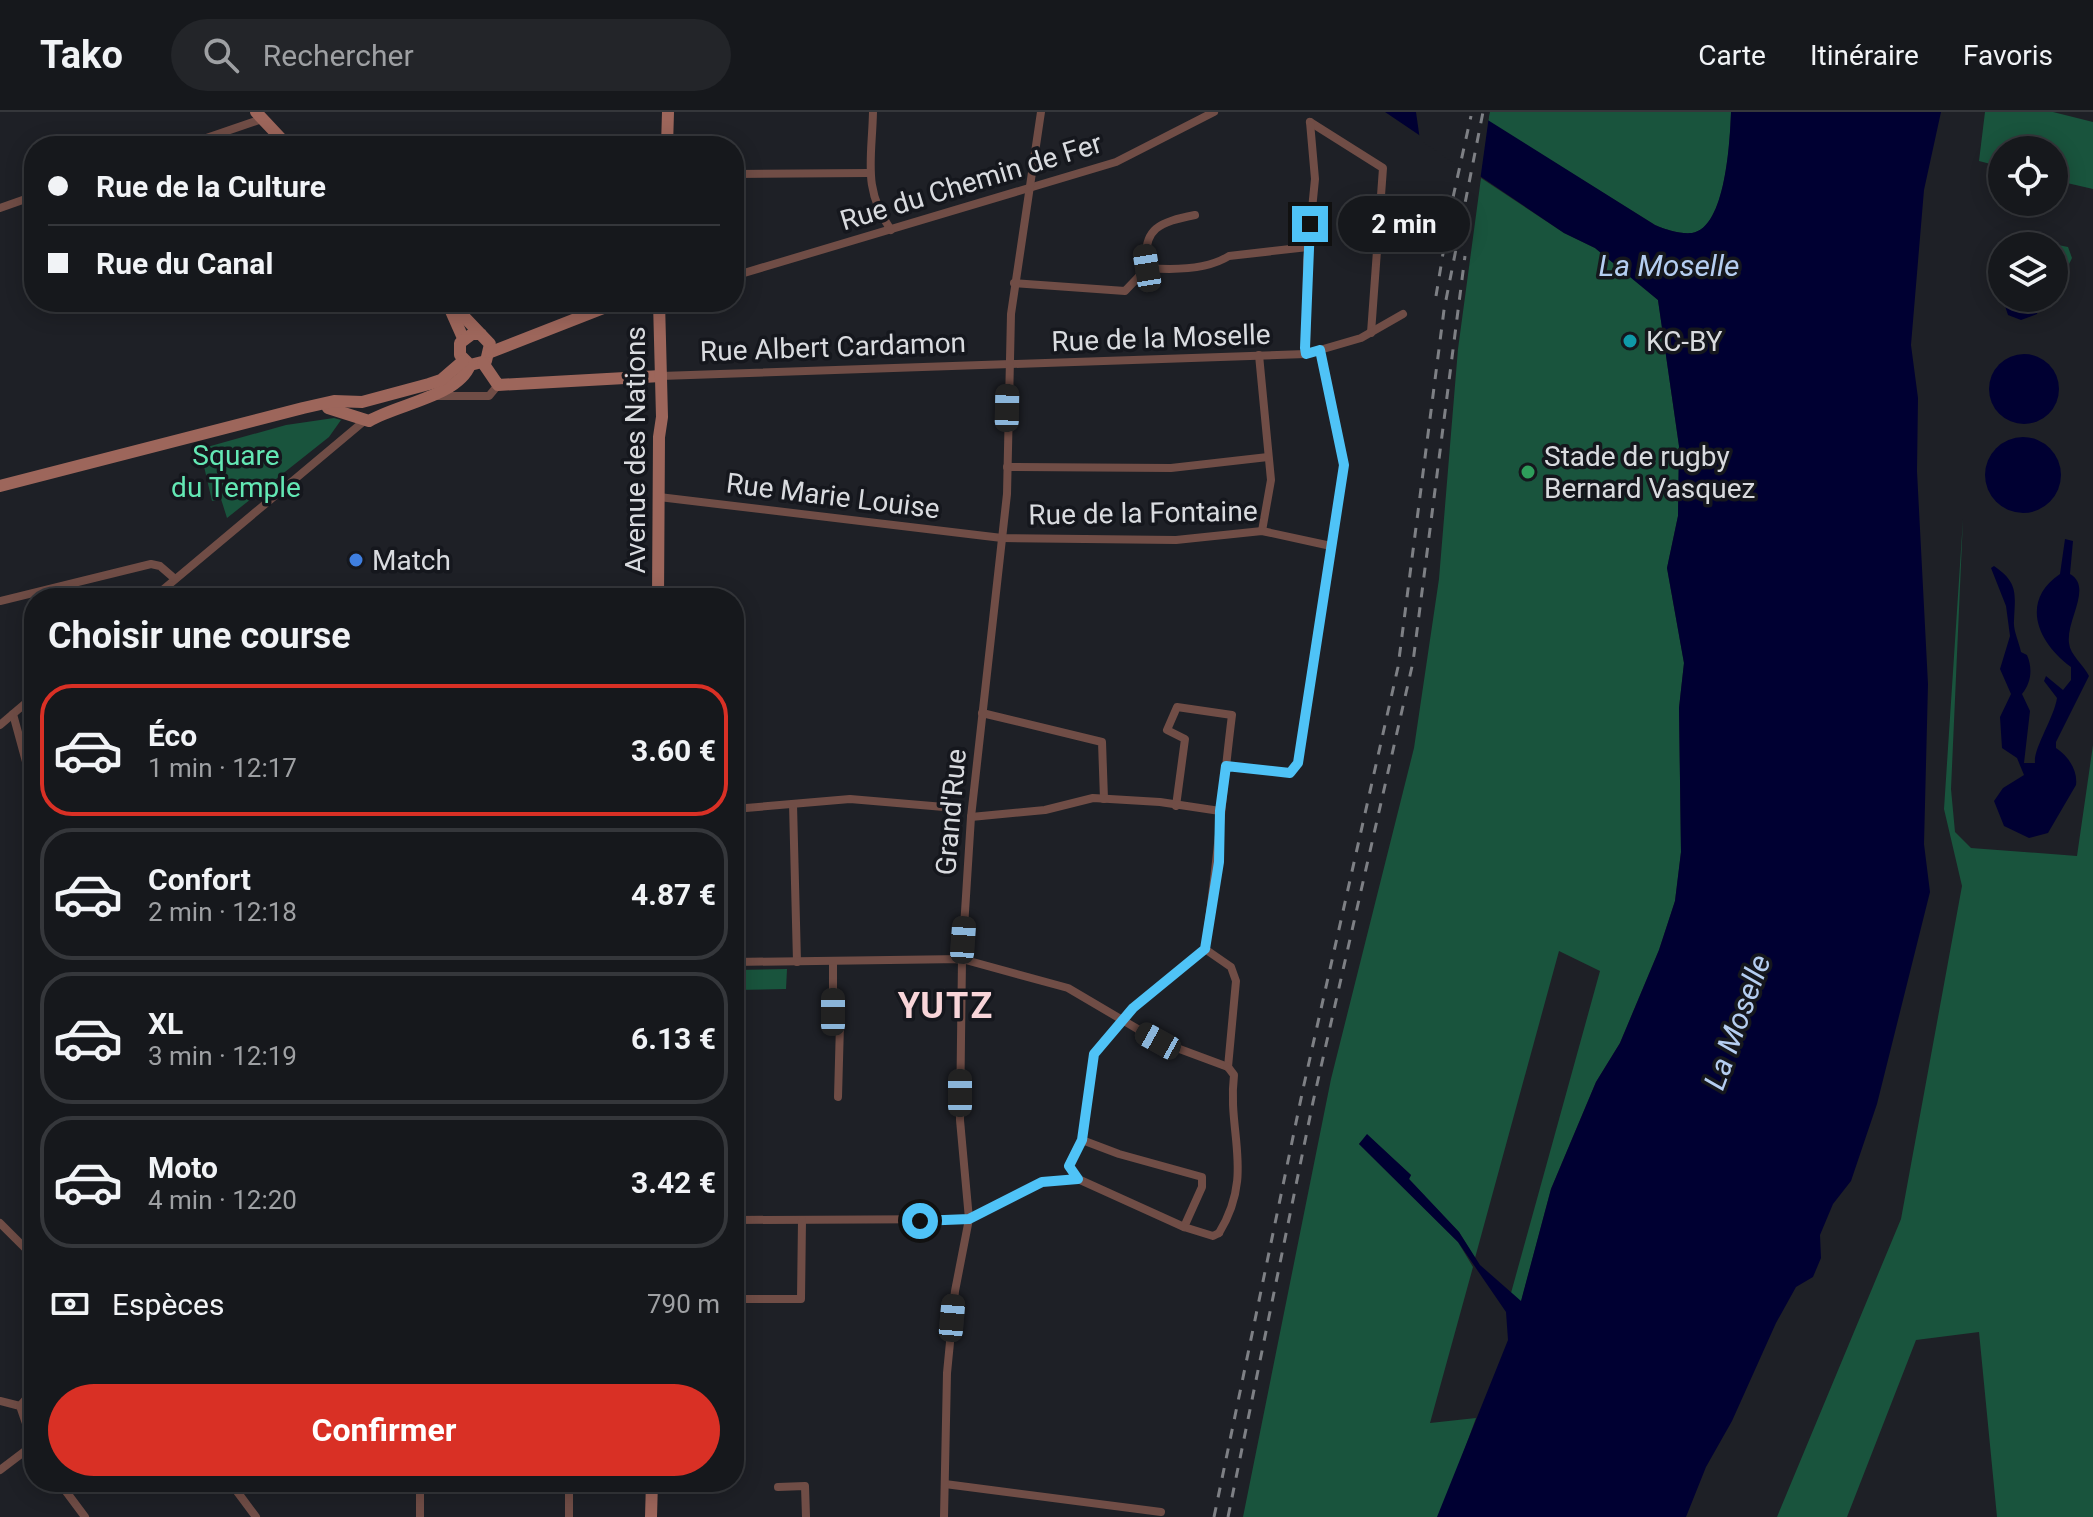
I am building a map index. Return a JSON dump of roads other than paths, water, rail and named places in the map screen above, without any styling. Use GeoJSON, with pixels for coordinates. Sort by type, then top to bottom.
{"type":"FeatureCollection","features":[{"type":"Feature","properties":{"kind":"street"},"geometry":{"type":"LineString","coordinates":[[667,136],[668,112]]}},
{"type":"Feature","properties":{"kind":"street"},"geometry":{"type":"LineString","coordinates":[[873,112],[869,173],[873,200],[891,230]]}},
{"type":"Feature","properties":{"kind":"street","name":"Grand'Rue"},"geometry":{"type":"LineString","coordinates":[[944,1517],[947,1373],[955,1291],[969,1219],[960,1120],[962,959],[971,813],[1002,538],[1014,283],[1041,112]]}},
{"type":"Feature","properties":{"kind":"street","name":"Rue du Chemin de Fer"},"geometry":{"type":"LineString","coordinates":[[744,273],[1116,162],[1214,112]]}},
{"type":"Feature","properties":{"kind":"street"},"geometry":{"type":"LineString","coordinates":[[208,136],[259,116],[278,136]]}},
{"type":"Feature","properties":{"kind":"street"},"geometry":{"type":"LineString","coordinates":[[1306,354],[1308,247],[1315,179],[1310,122],[1383,168],[1371,333]]}},
{"type":"Feature","properties":{"kind":"street"},"geometry":{"type":"LineString","coordinates":[[744,174],[869,173]]}},
{"type":"Feature","properties":{"kind":"street"},"geometry":{"type":"LineString","coordinates":[[0,208],[24,200]]}},
{"type":"Feature","properties":{"kind":"street"},"geometry":{"type":"LineString","coordinates":[[1147,268],[1144,250],[1151,231],[1165,221],[1195,215]]}},
{"type":"Feature","properties":{"kind":"street"},"geometry":{"type":"LineString","coordinates":[[1014,283],[1125,291],[1147,268],[1167,269],[1218,263],[1229,256],[1308,247]]}},
{"type":"Feature","properties":{"kind":"street"},"geometry":{"type":"LineString","coordinates":[[453,312],[463,338],[459,349],[477,360],[498,385]]}},
{"type":"Feature","properties":{"kind":"street"},"geometry":{"type":"LineString","coordinates":[[165,588],[359,419],[432,396],[450,388],[467,374],[490,344],[459,312]]}},
{"type":"Feature","properties":{"kind":"street"},"geometry":{"type":"LineString","coordinates":[[0,486],[303,408],[334,401],[362,402],[441,380],[477,360],[595,312]]}},
{"type":"Feature","properties":{"kind":"street","name":"Avenue des Nations"},"geometry":{"type":"LineString","coordinates":[[658,588],[659,312]]}},
{"type":"Feature","properties":{"kind":"street","name":"Rue de la Moselle"},"geometry":{"type":"LineString","coordinates":[[1008,363],[1306,354],[1371,333],[1403,314]]}},
{"type":"Feature","properties":{"kind":"street"},"geometry":{"type":"LineString","coordinates":[[463,338],[481,334]]}},
{"type":"Feature","properties":{"kind":"street"},"geometry":{"type":"LineString","coordinates":[[1226,766],[1290,773],[1298,763],[1344,465],[1320,350]]}},
{"type":"Feature","properties":{"kind":"street"},"geometry":{"type":"LineString","coordinates":[[1259,355],[1271,480],[1262,531]]}},
{"type":"Feature","properties":{"kind":"street","name":"Rue Albert Cardamon"},"geometry":{"type":"LineString","coordinates":[[661,376],[1008,363]]}},
{"type":"Feature","properties":{"kind":"street"},"geometry":{"type":"LineString","coordinates":[[432,396],[489,396],[498,385],[661,376]]}},
{"type":"Feature","properties":{"kind":"street"},"geometry":{"type":"LineString","coordinates":[[359,419],[362,402]]}},
{"type":"Feature","properties":{"kind":"street"},"geometry":{"type":"LineString","coordinates":[[303,408],[333,408],[359,419]]}},
{"type":"Feature","properties":{"kind":"street"},"geometry":{"type":"LineString","coordinates":[[1007,467],[1171,468],[1268,457]]}},
{"type":"Feature","properties":{"kind":"street","name":"Rue Marie Louise"},"geometry":{"type":"LineString","coordinates":[[659,497],[1002,538]]}},
{"type":"Feature","properties":{"kind":"street","name":"Rue de la Fontaine"},"geometry":{"type":"LineString","coordinates":[[1002,538],[1176,540],[1262,531],[1331,546]]}},
{"type":"Feature","properties":{"kind":"street"},"geometry":{"type":"LineString","coordinates":[[53,588],[151,564],[160,566],[175,579]]}},
{"type":"Feature","properties":{"kind":"street"},"geometry":{"type":"LineString","coordinates":[[0,601],[24,595]]}},
{"type":"Feature","properties":{"kind":"street"},"geometry":{"type":"LineString","coordinates":[[0,725],[24,705]]}},
{"type":"Feature","properties":{"kind":"street"},"geometry":{"type":"LineString","coordinates":[[1078,1179],[1069,1166],[1082,1140],[1094,1054],[1145,996],[1205,949],[1219,862],[1220,811],[1232,715],[1177,707],[1167,730],[1185,739],[1176,806]]}},
{"type":"Feature","properties":{"kind":"street"},"geometry":{"type":"LineString","coordinates":[[982,713],[1102,742],[1104,799]]}},
{"type":"Feature","properties":{"kind":"street"},"geometry":{"type":"LineString","coordinates":[[13,714],[24,754]]}},
{"type":"Feature","properties":{"kind":"street"},"geometry":{"type":"LineString","coordinates":[[744,808],[850,799],[944,807]]}},
{"type":"Feature","properties":{"kind":"street"},"geometry":{"type":"LineString","coordinates":[[961,808],[971,813],[1045,810],[1104,799],[1220,811]]}},
{"type":"Feature","properties":{"kind":"street"},"geometry":{"type":"LineString","coordinates":[[793,804],[797,962]]}},
{"type":"Feature","properties":{"kind":"street"},"geometry":{"type":"LineString","coordinates":[[744,1220],[969,1219],[1042,1182],[1078,1179],[1184,1227],[1222,1236],[1240,1167],[1231,1071],[1236,981],[1231,967],[1205,949]]}},
{"type":"Feature","properties":{"kind":"street"},"geometry":{"type":"LineString","coordinates":[[744,962],[962,959],[1068,988],[1171,1047],[1231,1071]]}},
{"type":"Feature","properties":{"kind":"street"},"geometry":{"type":"LineString","coordinates":[[833,961],[833,1012],[840,1024],[838,1097]]}},
{"type":"Feature","properties":{"kind":"street"},"geometry":{"type":"LineString","coordinates":[[1082,1140],[1119,1154],[1202,1177],[1202,1187],[1184,1227]]}},
{"type":"Feature","properties":{"kind":"street"},"geometry":{"type":"LineString","coordinates":[[744,1299],[801,1299],[802,1220]]}},
{"type":"Feature","properties":{"kind":"street"},"geometry":{"type":"LineString","coordinates":[[0,1223],[24,1247]]}},
{"type":"Feature","properties":{"kind":"street"},"geometry":{"type":"LineString","coordinates":[[0,1401],[20,1406]]}},
{"type":"Feature","properties":{"kind":"street"},"geometry":{"type":"LineString","coordinates":[[20,1406],[24,1401]]}},
{"type":"Feature","properties":{"kind":"street"},"geometry":{"type":"LineString","coordinates":[[20,1406],[24,1417]]}},
{"type":"Feature","properties":{"kind":"street"},"geometry":{"type":"LineString","coordinates":[[0,1470],[24,1453]]}},
{"type":"Feature","properties":{"kind":"street"},"geometry":{"type":"LineString","coordinates":[[945,1484],[1161,1512]]}},
{"type":"Feature","properties":{"kind":"street"},"geometry":{"type":"LineString","coordinates":[[778,1487],[805,1486],[806,1517]]}},
{"type":"Feature","properties":{"kind":"street"},"geometry":{"type":"LineString","coordinates":[[66,1492],[85,1517]]}},
{"type":"Feature","properties":{"kind":"street"},"geometry":{"type":"LineString","coordinates":[[237,1492],[256,1517]]}},
{"type":"Feature","properties":{"kind":"street"},"geometry":{"type":"LineString","coordinates":[[420,1492],[420,1517]]}},
{"type":"Feature","properties":{"kind":"street"},"geometry":{"type":"LineString","coordinates":[[569,1492],[569,1517]]}},
{"type":"Feature","properties":{"kind":"street"},"geometry":{"type":"LineString","coordinates":[[651,1517],[652,1492]]}},
{"type":"Feature","properties":{"kind":"water","name":"La Moselle"},"geometry":{"type":"Polygon","coordinates":[[[1385,112],[1475,112],[1655,225],[1692,233],[1703,227],[1712,216],[1719,200],[1727,161],[1731,112],[1941,112],[1924,190],[1911,345],[1918,398],[1917,471],[1928,684],[1924,844],[1930,892],[1877,1104],[1851,1181],[1833,1204],[1820,1235],[1821,1258],[1813,1277],[1796,1287],[1776,1323],[1732,1421],[1706,1467],[1686,1517],[1437,1517],[1508,1340],[1506,1312],[1458,1242],[1359,1144],[1367,1134],[1411,1175],[1409,1179],[1459,1232],[1480,1265],[1521,1301],[1551,1189],[1596,1082],[1620,1043],[1659,950],[1675,901],[1681,852],[1679,708],[1684,663],[1667,568],[1678,516],[1679,446],[1658,300],[1595,248],[1564,233],[1385,112]]]}},
{"type":"Feature","properties":{"kind":"water"},"geometry":{"type":"Polygon","coordinates":[[[2007,312],[2038,312],[2021,320],[2007,312]]]}},
{"type":"Feature","properties":{"kind":"water"},"geometry":{"type":"Polygon","coordinates":[[[2024,354],[2043,360],[2053,370],[2059,389],[2053,408],[2043,418],[2024,424],[2005,418],[1995,408],[1989,389],[1995,370],[2005,360],[2024,354]]]}},
{"type":"Feature","properties":{"kind":"water"},"geometry":{"type":"Polygon","coordinates":[[[2023,437],[2037,440],[2050,448],[2058,461],[2061,475],[2058,489],[2050,502],[2037,510],[2023,513],[2009,510],[1996,502],[1988,489],[1985,475],[1988,461],[1996,448],[2009,440],[2023,437]]]}},
{"type":"Feature","properties":{"kind":"water"},"geometry":{"type":"Polygon","coordinates":[[[2065,539],[2073,541],[2070,574],[2079,587],[2069,643],[2089,676],[2056,742],[2056,748],[2071,764],[2076,785],[2048,833],[2029,838],[2004,826],[1994,801],[2003,788],[2024,775],[2017,758],[2002,748],[2000,717],[2011,694],[2000,669],[2010,636],[2006,606],[1991,568],[1994,566],[2002,572],[2014,590],[2014,628],[2021,652],[2029,660],[2030,671],[2022,694],[2030,711],[2024,763],[2035,763],[2057,698],[2044,681],[2046,676],[2063,690],[2071,680],[2071,667],[2049,646],[2042,634],[2037,609],[2040,596],[2060,574],[2065,539]]]}},
{"type":"Feature","properties":{"kind":"tunnel"},"geometry":{"type":"LineString","coordinates":[[944,807],[961,808]]}},
{"type":"Feature","properties":{"kind":"railway"},"geometry":{"type":"LineString","coordinates":[[1214,1517],[1303,1089],[1398,667],[1444,310],[1483,112]]}},
{"type":"Feature","properties":{"kind":"railway"},"geometry":{"type":"LineString","coordinates":[[1436,296],[1450,211],[1471,116]]}},
{"type":"Feature","properties":{"kind":"railway"},"geometry":{"type":"LineString","coordinates":[[1228,1517],[1313,1102],[1413,662],[1465,256]]}},
{"type":"Feature","properties":{"kind":"place","name":"KC-BY"},"geometry":{"type":"Point","coordinates":[1630,341]}},
{"type":"Feature","properties":{"kind":"place","name":"Stade de rugby Bernard Vasquez"},"geometry":{"type":"Point","coordinates":[1528,472]}},
{"type":"Feature","properties":{"kind":"place","name":"Match"},"geometry":{"type":"Point","coordinates":[356,560]}},
{"type":"Feature","properties":{"kind":"district","name":"YUTZ"},"geometry":{"type":"Point","coordinates":[946,1006]}},
{"type":"Feature","properties":{"kind":"park label","name":"Square du Temple"},"geometry":{"type":"Point","coordinates":[236,471]}}]}
